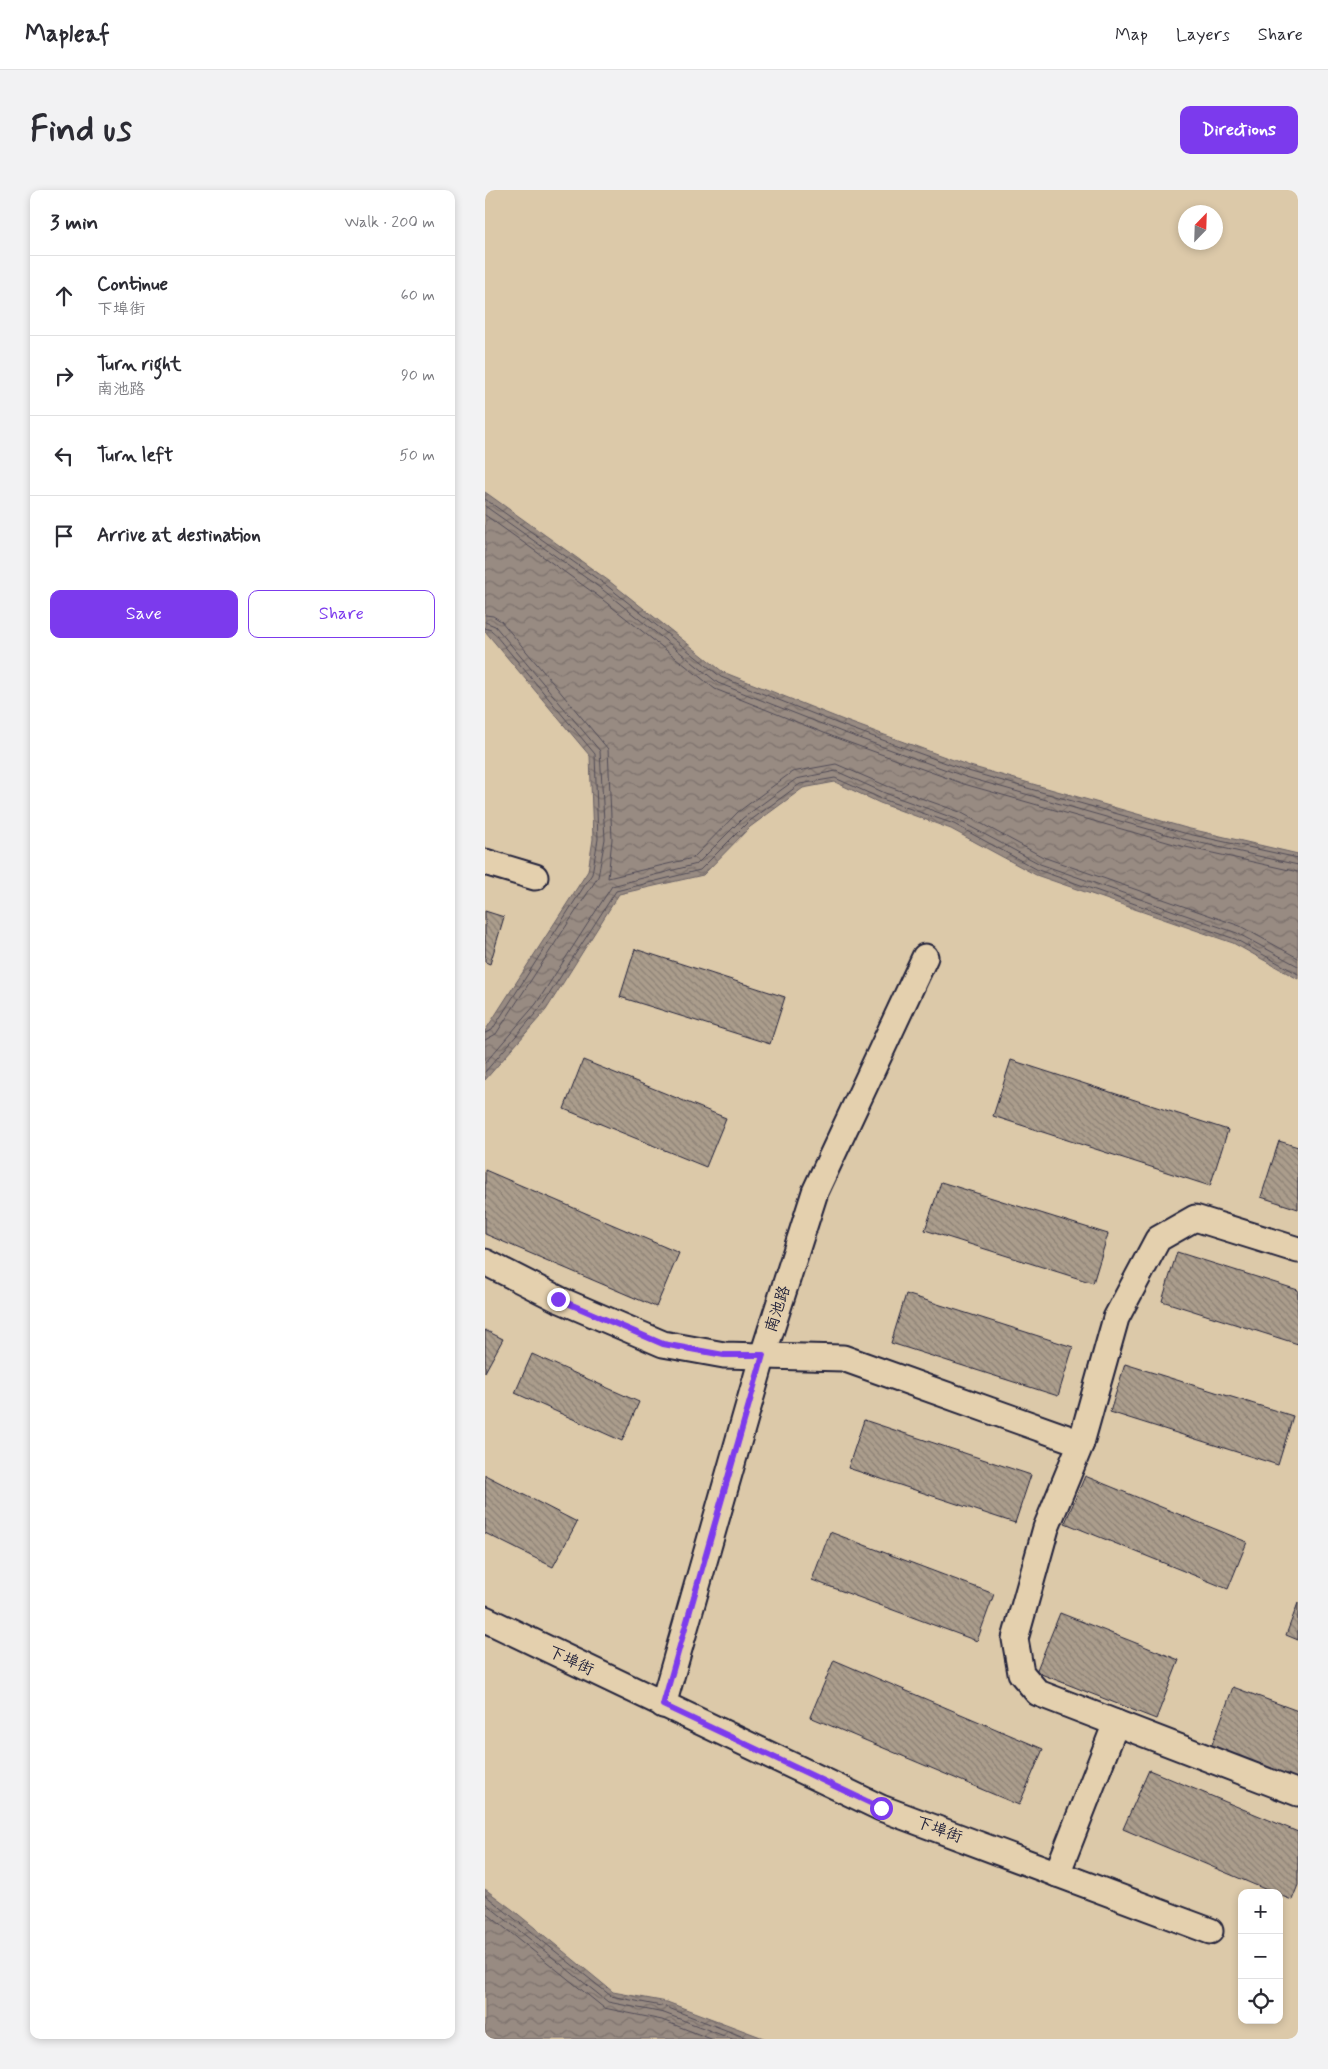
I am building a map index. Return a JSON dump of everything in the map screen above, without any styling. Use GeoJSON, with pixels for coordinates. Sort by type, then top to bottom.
{"type":"FeatureCollection","features":[{"type":"Feature","properties":{"kind":"street"},"geometry":{"type":"LineString","coordinates":[[485,862],[535,877]]}},
{"type":"Feature","properties":{"kind":"street","name":"南池路"},"geometry":{"type":"LineString","coordinates":[[663,1705],[763,1355],[815,1192],[925,957]]}},
{"type":"Feature","properties":{"kind":"street"},"geometry":{"type":"LineString","coordinates":[[1298,1250],[1195,1218],[1158,1238],[1116,1318],[1081,1443],[1046,1528],[1015,1639],[1021,1673],[1038,1693],[1298,1793]]}},
{"type":"Feature","properties":{"kind":"street"},"geometry":{"type":"LineString","coordinates":[[485,1262],[558,1299],[663,1344],[724,1355],[843,1358],[1081,1443]]}},
{"type":"Feature","properties":{"kind":"street","name":"下埠街"},"geometry":{"type":"LineString","coordinates":[[485,1619],[881,1808],[1210,1931]]}},
{"type":"Feature","properties":{"kind":"street"},"geometry":{"type":"LineString","coordinates":[[1057,1874],[1117,1723]]}},
{"type":"Feature","properties":{"kind":"water"},"geometry":{"type":"Polygon","coordinates":[[[485,492],[609,581],[723,672],[846,721],[970,766],[1186,828],[1298,854],[1298,979],[1233,943],[1036,875],[951,829],[880,803],[835,782],[803,788],[750,827],[703,875],[619,894],[546,1010],[485,1080],[485,1031],[588,871],[593,839],[590,756],[485,631],[485,492]]]}},
{"type":"Feature","properties":{"kind":"water"},"geometry":{"type":"Polygon","coordinates":[[[485,1889],[613,1992],[667,2002],[766,2039],[485,2039],[485,1889]]]}},
{"type":"Feature","properties":{"kind":"building"},"geometry":{"type":"Polygon","coordinates":[[[485,911],[504,917],[490,964],[485,962],[485,911]]]}},
{"type":"Feature","properties":{"kind":"building"},"geometry":{"type":"Polygon","coordinates":[[[635,949],[785,997],[770,1044],[620,997],[635,949]]]}},
{"type":"Feature","properties":{"kind":"building"},"geometry":{"type":"Polygon","coordinates":[[[583,1060],[726,1118],[706,1167],[564,1109],[583,1060]]]}},
{"type":"Feature","properties":{"kind":"building"},"geometry":{"type":"Polygon","coordinates":[[[1011,1060],[1228,1130],[1210,1186],[993,1116],[1011,1060]]]}},
{"type":"Feature","properties":{"kind":"building"},"geometry":{"type":"Polygon","coordinates":[[[1279,1141],[1298,1147],[1298,1209],[1261,1197],[1279,1141]]]}},
{"type":"Feature","properties":{"kind":"building"},"geometry":{"type":"Polygon","coordinates":[[[485,1170],[679,1253],[656,1307],[485,1234],[485,1170]]]}},
{"type":"Feature","properties":{"kind":"building"},"geometry":{"type":"Polygon","coordinates":[[[941,1182],[1108,1234],[1093,1283],[925,1230],[941,1182]]]}},
{"type":"Feature","properties":{"kind":"building"},"geometry":{"type":"Polygon","coordinates":[[[1177,1252],[1298,1290],[1298,1344],[1162,1301],[1177,1252]]]}},
{"type":"Feature","properties":{"kind":"building"},"geometry":{"type":"Polygon","coordinates":[[[906,1294],[1073,1347],[1058,1396],[891,1343],[906,1294]]]}},
{"type":"Feature","properties":{"kind":"building"},"geometry":{"type":"Polygon","coordinates":[[[485,1330],[503,1339],[485,1372],[485,1330]]]}},
{"type":"Feature","properties":{"kind":"building"},"geometry":{"type":"Polygon","coordinates":[[[532,1354],[639,1402],[622,1441],[515,1393],[532,1354]]]}},
{"type":"Feature","properties":{"kind":"building"},"geometry":{"type":"Polygon","coordinates":[[[1125,1364],[1293,1416],[1278,1465],[1110,1412],[1125,1364]]]}},
{"type":"Feature","properties":{"kind":"building"},"geometry":{"type":"Polygon","coordinates":[[[864,1420],[1031,1475],[1015,1523],[848,1468],[864,1420]]]}},
{"type":"Feature","properties":{"kind":"building"},"geometry":{"type":"Polygon","coordinates":[[[485,1475],[577,1522],[553,1567],[485,1533],[485,1475]]]}},
{"type":"Feature","properties":{"kind":"building"},"geometry":{"type":"Polygon","coordinates":[[[1085,1476],[1247,1542],[1228,1589],[1065,1523],[1085,1476]]]}},
{"type":"Feature","properties":{"kind":"building"},"geometry":{"type":"Polygon","coordinates":[[[830,1532],[994,1594],[977,1641],[812,1580],[830,1532]]]}},
{"type":"Feature","properties":{"kind":"building"},"geometry":{"type":"Polygon","coordinates":[[[1298,1603],[1298,1640],[1286,1635],[1298,1603]]]}},
{"type":"Feature","properties":{"kind":"building"},"geometry":{"type":"Polygon","coordinates":[[[1060,1613],[1179,1660],[1156,1719],[1036,1672],[1060,1613]]]}},
{"type":"Feature","properties":{"kind":"building"},"geometry":{"type":"Polygon","coordinates":[[[834,1660],[1043,1749],[1019,1805],[810,1717],[834,1660]]]}},
{"type":"Feature","properties":{"kind":"building"},"geometry":{"type":"Polygon","coordinates":[[[1233,1687],[1298,1711],[1298,1780],[1211,1747],[1233,1687]]]}},
{"type":"Feature","properties":{"kind":"building"},"geometry":{"type":"Polygon","coordinates":[[[1149,1770],[1298,1832],[1298,1885],[1292,1900],[1283,1897],[1283,1889],[1265,1889],[1123,1829],[1149,1770]]]}},
{"type":"Feature","properties":{"kind":"route"},"geometry":{"type":"LineString","coordinates":[[558,1299],[663,1344],[724,1355],[763,1355],[663,1705],[881,1808]]}}]}
